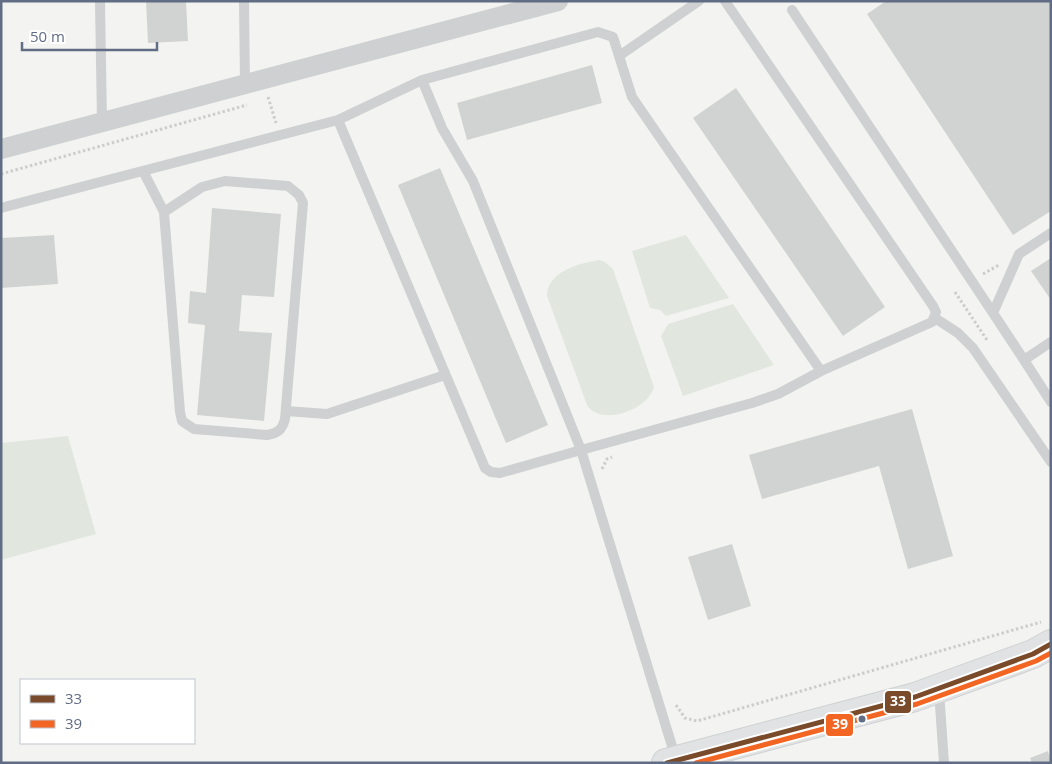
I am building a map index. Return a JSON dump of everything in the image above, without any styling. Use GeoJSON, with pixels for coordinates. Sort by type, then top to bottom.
{"type":"FeatureCollection","features":[{"type":"Feature","properties":{"kind":"main road"},"geometry":{"type":"LineString","coordinates":[[671,762],[938,690],[1033,654],[1050,632]]}},
{"type":"Feature","properties":{"kind":"street"},"geometry":{"type":"LineString","coordinates":[[1,149],[254,82],[526,6],[558,1]]}},
{"type":"Feature","properties":{"kind":"lane"},"geometry":{"type":"LineString","coordinates":[[100,1],[102,122]]}},
{"type":"Feature","properties":{"kind":"lane"},"geometry":{"type":"LineString","coordinates":[[244,1],[254,82]]}},
{"type":"Feature","properties":{"kind":"lane"},"geometry":{"type":"LineString","coordinates":[[619,56],[700,1]]}},
{"type":"Feature","properties":{"kind":"lane"},"geometry":{"type":"LineString","coordinates":[[724,1],[933,306],[935,318],[958,333],[973,348],[1051,462]]}},
{"type":"Feature","properties":{"kind":"lane"},"geometry":{"type":"LineString","coordinates":[[792,10],[1024,360],[1047,389],[1051,402]]}},
{"type":"Feature","properties":{"kind":"lane"},"geometry":{"type":"LineString","coordinates":[[1,208],[338,120],[422,80],[598,32],[613,37],[632,97],[821,371]]}},
{"type":"Feature","properties":{"kind":"lane"},"geometry":{"type":"LineString","coordinates":[[422,80],[442,128],[473,181],[581,450],[671,762]]}},
{"type":"Feature","properties":{"kind":"lane"},"geometry":{"type":"LineString","coordinates":[[338,120],[481,461],[485,468],[491,472],[500,473],[752,403],[778,394],[821,371],[932,322],[935,318]]}},
{"type":"Feature","properties":{"kind":"lane"},"geometry":{"type":"LineString","coordinates":[[143,170],[164,212],[182,422],[194,429],[267,435],[276,433],[282,427],[286,411],[303,203],[299,195],[286,186],[225,181],[202,187],[164,212]]}},
{"type":"Feature","properties":{"kind":"lane"},"geometry":{"type":"LineString","coordinates":[[994,313],[1020,254],[1051,234]]}},
{"type":"Feature","properties":{"kind":"lane"},"geometry":{"type":"LineString","coordinates":[[1024,360],[1051,342]]}},
{"type":"Feature","properties":{"kind":"lane"},"geometry":{"type":"LineString","coordinates":[[286,411],[327,414],[446,376]]}},
{"type":"Feature","properties":{"kind":"lane"},"geometry":{"type":"LineString","coordinates":[[938,690],[944,763]]}},
{"type":"Feature","properties":{"kind":"path"},"geometry":{"type":"LineString","coordinates":[[254,82],[269,99],[279,135]]}},
{"type":"Feature","properties":{"kind":"path"},"geometry":{"type":"LineString","coordinates":[[259,102],[269,99]]}},
{"type":"Feature","properties":{"kind":"path"},"geometry":{"type":"LineString","coordinates":[[1,174],[250,104]]}},
{"type":"Feature","properties":{"kind":"path"},"geometry":{"type":"LineString","coordinates":[[601,473],[602,466],[607,459],[638,448],[634,436]]}},
{"type":"Feature","properties":{"kind":"path"},"geometry":{"type":"LineString","coordinates":[[673,699],[676,708],[685,718],[697,721],[1050,632]]}},
{"type":"Feature","properties":{"kind":"shaded area"},"geometry":{"type":"Polygon","coordinates":[[[686,235],[729,298],[666,316],[660,310],[650,308],[632,251],[686,235]]]}},
{"type":"Feature","properties":{"kind":"shaded area"},"geometry":{"type":"Polygon","coordinates":[[[599,260],[605,262],[613,269],[654,387],[643,403],[624,413],[613,415],[603,415],[587,405],[547,296],[548,288],[558,275],[574,266],[599,260]]]}},
{"type":"Feature","properties":{"kind":"shaded area"},"geometry":{"type":"Polygon","coordinates":[[[733,304],[774,365],[683,396],[661,336],[668,324],[733,304]]]}},
{"type":"Feature","properties":{"kind":"shaded area"},"geometry":{"type":"Polygon","coordinates":[[[68,436],[96,534],[1,560],[1,443],[68,436]]]}},
{"type":"Feature","properties":{"kind":"building"},"geometry":{"type":"Polygon","coordinates":[[[146,1],[186,1],[188,41],[148,43],[146,1]]]}},
{"type":"Feature","properties":{"kind":"building"},"geometry":{"type":"Polygon","coordinates":[[[886,1],[1051,1],[1051,211],[1013,235],[867,14],[886,1]]]}},
{"type":"Feature","properties":{"kind":"building"},"geometry":{"type":"Polygon","coordinates":[[[592,65],[602,103],[467,140],[457,103],[592,65]]]}},
{"type":"Feature","properties":{"kind":"building"},"geometry":{"type":"Polygon","coordinates":[[[736,88],[885,307],[843,336],[693,118],[736,88]]]}},
{"type":"Feature","properties":{"kind":"building"},"geometry":{"type":"Polygon","coordinates":[[[440,168],[548,425],[506,443],[398,185],[440,168]]]}},
{"type":"Feature","properties":{"kind":"building"},"geometry":{"type":"Polygon","coordinates":[[[212,208],[281,214],[274,297],[242,295],[239,331],[272,333],[264,421],[197,415],[205,325],[188,323],[190,291],[206,293],[212,208]]]}},
{"type":"Feature","properties":{"kind":"building"},"geometry":{"type":"Polygon","coordinates":[[[54,235],[58,284],[1,288],[1,238],[54,235]]]}},
{"type":"Feature","properties":{"kind":"building"},"geometry":{"type":"Polygon","coordinates":[[[1051,258],[1051,300],[1031,271],[1051,258]]]}},
{"type":"Feature","properties":{"kind":"building"},"geometry":{"type":"Polygon","coordinates":[[[912,409],[953,556],[908,569],[879,466],[762,499],[749,455],[912,409]]]}},
{"type":"Feature","properties":{"kind":"building"},"geometry":{"type":"Polygon","coordinates":[[[732,544],[751,606],[708,620],[688,557],[732,544]]]}},
{"type":"Feature","properties":{"kind":"building"},"geometry":{"type":"Polygon","coordinates":[[[1048,751],[1051,763],[1032,763],[1030,758],[1048,751]]]}},
{"type":"Feature","properties":{"kind":"transit line","name":"33"},"geometry":{"type":"LineString","coordinates":[[667,763],[915,697],[1033,654],[1051,644]]}},
{"type":"Feature","properties":{"kind":"transit line","name":"39"},"geometry":{"type":"LineString","coordinates":[[696,763],[917,704],[1036,661],[1051,653]]}}]}
